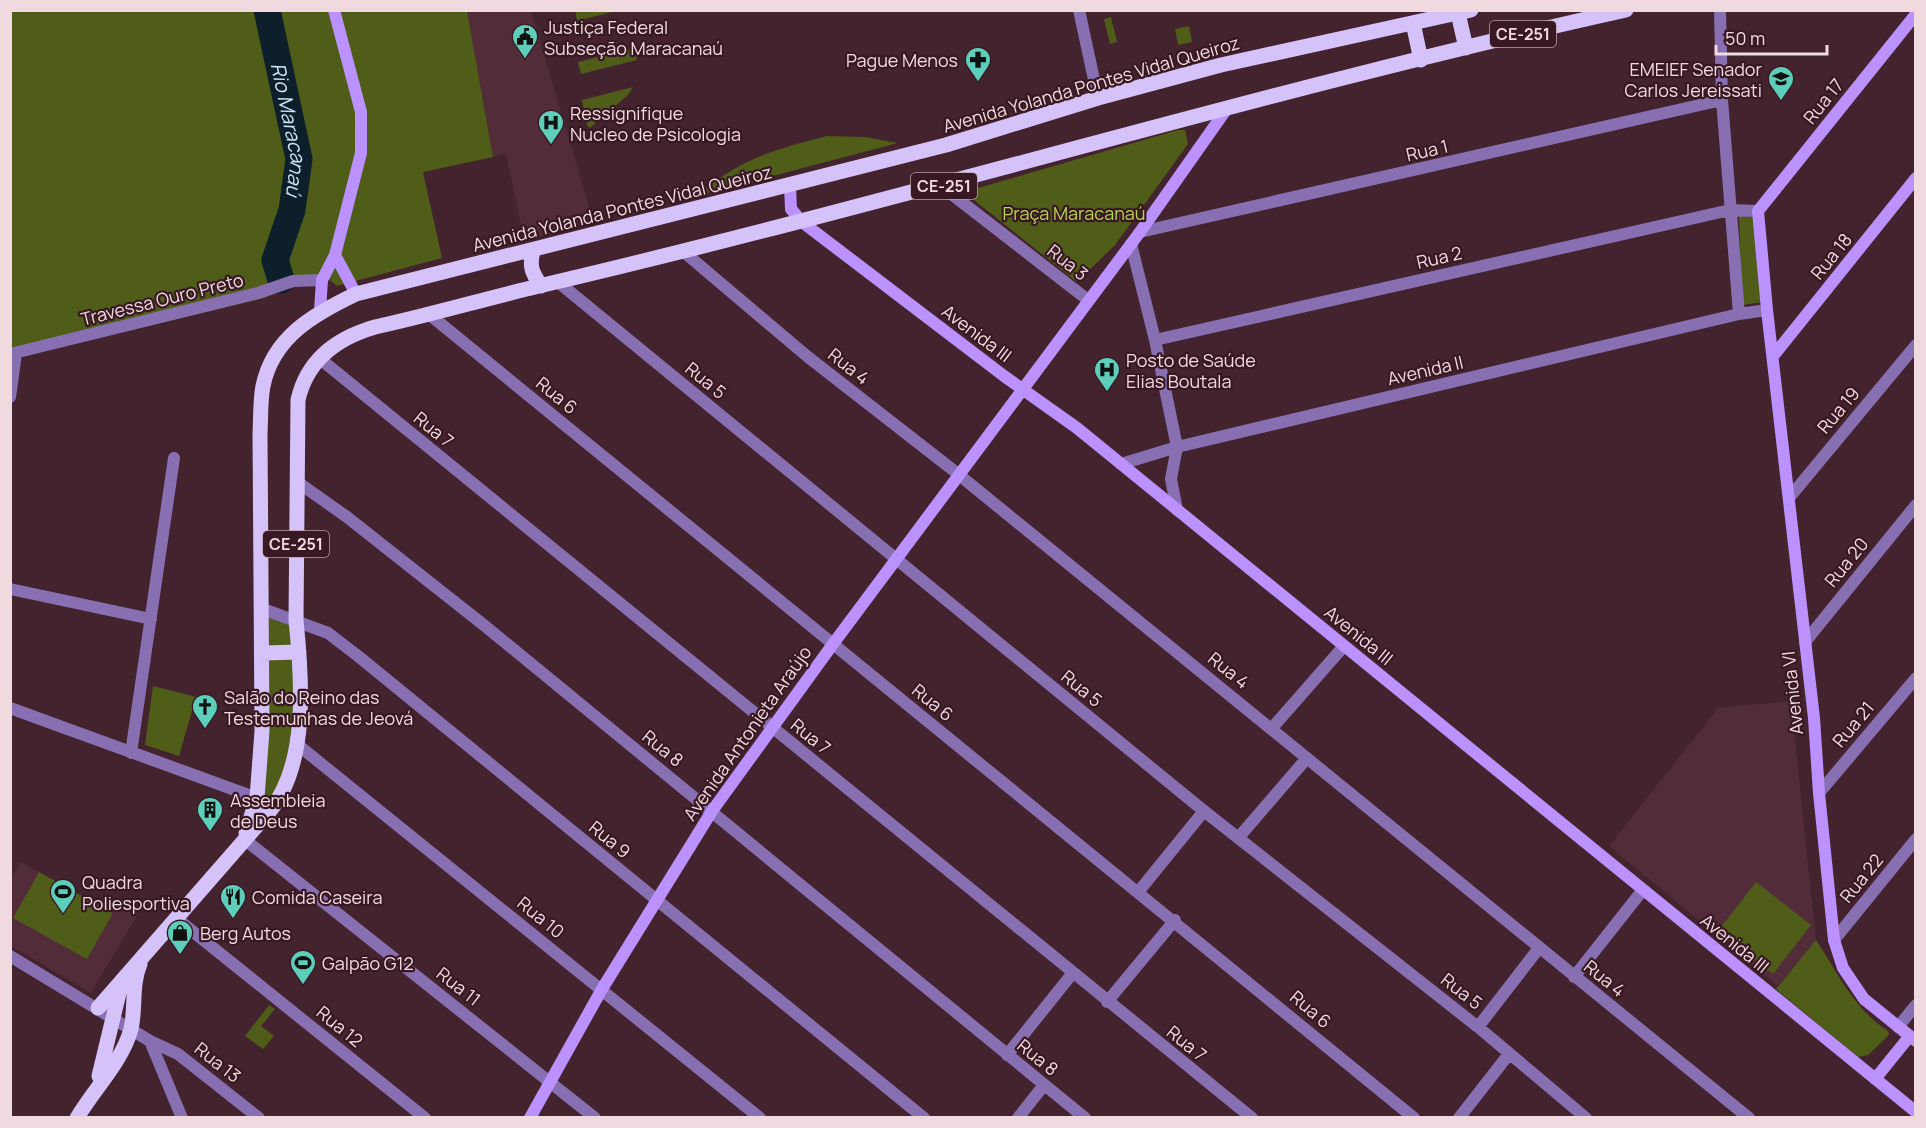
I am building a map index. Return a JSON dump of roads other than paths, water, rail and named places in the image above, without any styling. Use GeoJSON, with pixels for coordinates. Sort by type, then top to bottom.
{"type":"FeatureCollection","features":[{"type":"Feature","properties":{"kind":"main road","name":"CE-251"},"geometry":{"type":"LineString","coordinates":[[430,315],[523,290],[684,253],[942,186],[1228,107],[1626,10]]}},
{"type":"Feature","properties":{"kind":"main road","name":"Avenida Yolanda Pontes Vidal Queiroz"},"geometry":{"type":"LineString","coordinates":[[244,839],[257,798],[262,731],[263,609],[260,433],[263,387],[268,368],[286,339],[320,311],[356,294],[946,145],[1098,98],[1221,65],[1464,12]]}},
{"type":"Feature","properties":{"kind":"main road"},"geometry":{"type":"LineString","coordinates":[[1464,12],[1466,48]]}},
{"type":"Feature","properties":{"kind":"main road"},"geometry":{"type":"LineString","coordinates":[[1413,23],[1421,60]]}},
{"type":"Feature","properties":{"kind":"main road"},"geometry":{"type":"LineString","coordinates":[[533,251],[530,262],[532,270],[542,286]]}},
{"type":"Feature","properties":{"kind":"main road"},"geometry":{"type":"LineString","coordinates":[[513,256],[524,272],[523,290]]}},
{"type":"Feature","properties":{"kind":"main road","name":"Avenida Yolanda Pontes Vidal Queiroz"},"geometry":{"type":"LineString","coordinates":[[98,1008],[148,948],[278,802],[295,764],[298,745],[299,652],[296,620],[296,481],[298,400],[304,379],[319,358],[344,339],[360,332],[430,315]]}},
{"type":"Feature","properties":{"kind":"main road"},"geometry":{"type":"LineString","coordinates":[[263,652],[299,652]]}},
{"type":"Feature","properties":{"kind":"main road","name":"CE-251"},"geometry":{"type":"LineString","coordinates":[[77,1118],[95,1088],[119,1056],[131,1028],[135,979],[148,948]]}},
{"type":"Feature","properties":{"kind":"main road","name":"CE-251"},"geometry":{"type":"LineString","coordinates":[[95,1088],[104,1063],[123,980]]}},
{"type":"Feature","properties":{"kind":"street"},"geometry":{"type":"LineString","coordinates":[[320,311],[322,280],[335,255],[361,153],[361,112],[334,10]]}},
{"type":"Feature","properties":{"kind":"street"},"geometry":{"type":"LineString","coordinates":[[1079,10],[1098,98]]}},
{"type":"Feature","properties":{"kind":"street"},"geometry":{"type":"LineString","coordinates":[[1720,10],[1722,99],[1739,314]]}},
{"type":"Feature","properties":{"kind":"street","name":"Rua 17"},"geometry":{"type":"LineString","coordinates":[[1758,211],[1916,14]]}},
{"type":"Feature","properties":{"kind":"street","name":"Rua 1"},"geometry":{"type":"LineString","coordinates":[[1140,232],[1722,99]]}},
{"type":"Feature","properties":{"kind":"street","name":"Avenida Antonieta Araújo"},"geometry":{"type":"LineString","coordinates":[[530,1118],[655,899],[712,811],[833,644],[1140,232],[1228,107]]}},
{"type":"Feature","properties":{"kind":"street","name":"Rua 18"},"geometry":{"type":"LineString","coordinates":[[1774,356],[1916,178]]}},
{"type":"Feature","properties":{"kind":"street","name":"Avenida III"},"geometry":{"type":"LineString","coordinates":[[790,186],[791,209],[802,222],[1121,464],[1642,891],[1916,1112]]}},
{"type":"Feature","properties":{"kind":"street","name":"Rua 3"},"geometry":{"type":"LineString","coordinates":[[942,186],[1088,300]]}},
{"type":"Feature","properties":{"kind":"street","name":"Rua 2"},"geometry":{"type":"LineString","coordinates":[[1155,339],[1730,210],[1758,211]]}},
{"type":"Feature","properties":{"kind":"street","name":"Avenida VI"},"geometry":{"type":"LineString","coordinates":[[1758,211],[1767,310],[1814,718],[1834,940],[1852,984],[1864,999],[1912,1039]]}},
{"type":"Feature","properties":{"kind":"street"},"geometry":{"type":"LineString","coordinates":[[1131,244],[1155,339],[1177,447],[1171,479],[1177,510]]}},
{"type":"Feature","properties":{"kind":"street","name":"Rua 4"},"geometry":{"type":"LineString","coordinates":[[684,253],[808,357],[1272,728],[1749,1118]]}},
{"type":"Feature","properties":{"kind":"street"},"geometry":{"type":"LineString","coordinates":[[335,255],[356,294]]}},
{"type":"Feature","properties":{"kind":"street","name":"Travessa Ouro Preto"},"geometry":{"type":"LineString","coordinates":[[13,354],[258,293],[293,281],[322,280]]}},
{"type":"Feature","properties":{"kind":"street","name":"Rua 5"},"geometry":{"type":"LineString","coordinates":[[558,282],[1204,811],[1478,1027],[1586,1118]]}},
{"type":"Feature","properties":{"kind":"street","name":"Avenida II"},"geometry":{"type":"LineString","coordinates":[[1121,464],[1177,447],[1739,314],[1767,310]]}},
{"type":"Feature","properties":{"kind":"street","name":"Rua 6"},"geometry":{"type":"LineString","coordinates":[[430,315],[1175,920],[1407,1115]]}},
{"type":"Feature","properties":{"kind":"street","name":"Rua 19"},"geometry":{"type":"LineString","coordinates":[[1789,498],[1916,345]]}},
{"type":"Feature","properties":{"kind":"street"},"geometry":{"type":"LineString","coordinates":[[10,397],[13,354]]}},
{"type":"Feature","properties":{"kind":"street","name":"Rua 7"},"geometry":{"type":"LineString","coordinates":[[319,358],[1072,974],[1252,1118]]}},
{"type":"Feature","properties":{"kind":"street"},"geometry":{"type":"LineString","coordinates":[[131,753],[174,458]]}},
{"type":"Feature","properties":{"kind":"street","name":"Rua 8"},"geometry":{"type":"LineString","coordinates":[[296,481],[347,517],[485,626],[1085,1118]]}},
{"type":"Feature","properties":{"kind":"street","name":"Rua 20"},"geometry":{"type":"LineString","coordinates":[[1805,642],[1916,505]]}},
{"type":"Feature","properties":{"kind":"street"},"geometry":{"type":"LineString","coordinates":[[10,589],[151,619]]}},
{"type":"Feature","properties":{"kind":"street","name":"Rua 9"},"geometry":{"type":"LineString","coordinates":[[263,609],[328,633],[351,650],[924,1118]]}},
{"type":"Feature","properties":{"kind":"street"},"geometry":{"type":"LineString","coordinates":[[1272,728],[1344,646]]}},
{"type":"Feature","properties":{"kind":"street","name":"Rua 21"},"geometry":{"type":"LineString","coordinates":[[1819,793],[1916,678]]}},
{"type":"Feature","properties":{"kind":"street"},"geometry":{"type":"LineString","coordinates":[[10,708],[257,798]]}},
{"type":"Feature","properties":{"kind":"street","name":"Rua 10"},"geometry":{"type":"LineString","coordinates":[[298,745],[760,1118]]}},
{"type":"Feature","properties":{"kind":"street"},"geometry":{"type":"LineString","coordinates":[[1239,837],[1307,758]]}},
{"type":"Feature","properties":{"kind":"street"},"geometry":{"type":"LineString","coordinates":[[1139,891],[1204,811]]}},
{"type":"Feature","properties":{"kind":"street","name":"Rua 11"},"geometry":{"type":"LineString","coordinates":[[244,839],[596,1118]]}},
{"type":"Feature","properties":{"kind":"street","name":"Rua 22"},"geometry":{"type":"LineString","coordinates":[[1834,940],[1916,839]]}},
{"type":"Feature","properties":{"kind":"street"},"geometry":{"type":"LineString","coordinates":[[1575,977],[1642,891]]}},
{"type":"Feature","properties":{"kind":"street","name":"Rua 12"},"geometry":{"type":"LineString","coordinates":[[176,918],[425,1118]]}},
{"type":"Feature","properties":{"kind":"street"},"geometry":{"type":"LineString","coordinates":[[1107,1002],[1175,920]]}},
{"type":"Feature","properties":{"kind":"street"},"geometry":{"type":"LineString","coordinates":[[1478,1027],[1539,948]]}},
{"type":"Feature","properties":{"kind":"street","name":"Rua 13"},"geometry":{"type":"LineString","coordinates":[[10,956],[150,1041],[178,1054],[259,1118]]}},
{"type":"Feature","properties":{"kind":"street"},"geometry":{"type":"LineString","coordinates":[[1007,1055],[1072,974]]}},
{"type":"Feature","properties":{"kind":"street"},"geometry":{"type":"LineString","coordinates":[[1898,1027],[1916,1005]]}},
{"type":"Feature","properties":{"kind":"street"},"geometry":{"type":"LineString","coordinates":[[1875,1079],[1912,1039]]}},
{"type":"Feature","properties":{"kind":"street"},"geometry":{"type":"LineString","coordinates":[[150,1041],[182,1118]]}},
{"type":"Feature","properties":{"kind":"street"},"geometry":{"type":"LineString","coordinates":[[1459,1118],[1509,1054]]}},
{"type":"Feature","properties":{"kind":"street"},"geometry":{"type":"LineString","coordinates":[[1018,1118],[1044,1085]]}},
{"type":"Feature","properties":{"kind":"waterway","name":"Rio Maracanaú"},"geometry":{"type":"LineString","coordinates":[[267,10],[299,159],[292,210],[275,260],[281,280]]}},
{"type":"Feature","properties":{"kind":"place","name":"Justiça Federal Subseção Maracanaú"},"geometry":{"type":"Point","coordinates":[525,60]}},
{"type":"Feature","properties":{"kind":"place","name":"Pague Menos"},"geometry":{"type":"Point","coordinates":[978,83]}},
{"type":"Feature","properties":{"kind":"place","name":"EMEIEF Senador Carlos Jereissati"},"geometry":{"type":"Point","coordinates":[1781,102]}},
{"type":"Feature","properties":{"kind":"place","name":"Ressignifique Nucleo de Psicologia"},"geometry":{"type":"Point","coordinates":[551,146]}},
{"type":"Feature","properties":{"kind":"place","name":"Posto de Saúde Elias Boutala"},"geometry":{"type":"Point","coordinates":[1107,393]}},
{"type":"Feature","properties":{"kind":"place","name":"Salão do Reino das Testemunhas de Jeová"},"geometry":{"type":"Point","coordinates":[205,730]}},
{"type":"Feature","properties":{"kind":"place","name":"Assembleia de Deus"},"geometry":{"type":"Point","coordinates":[210,833]}},
{"type":"Feature","properties":{"kind":"place","name":"Quadra Poliesportiva"},"geometry":{"type":"Point","coordinates":[63,915]}},
{"type":"Feature","properties":{"kind":"place","name":"Comida Caseira"},"geometry":{"type":"Point","coordinates":[233,920]}},
{"type":"Feature","properties":{"kind":"place","name":"Berg Autos"},"geometry":{"type":"Point","coordinates":[180,956]}},
{"type":"Feature","properties":{"kind":"place","name":"Galpão G12"},"geometry":{"type":"Point","coordinates":[303,986]}},
{"type":"Feature","properties":{"kind":"park label","name":"Praça Maracanaú"},"geometry":{"type":"Point","coordinates":[1074,213]}}]}
